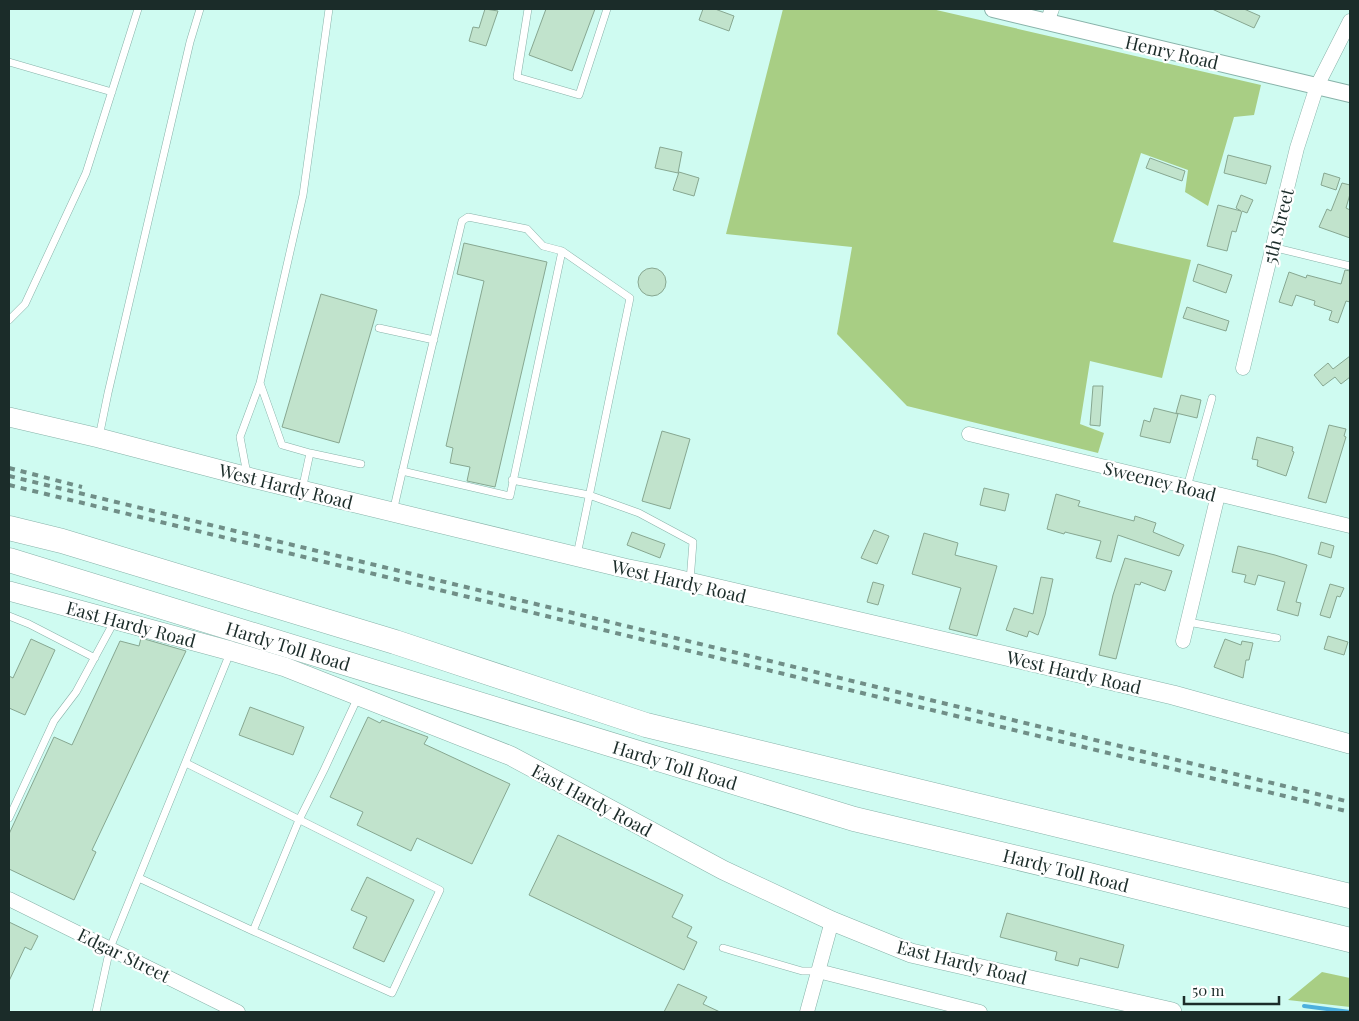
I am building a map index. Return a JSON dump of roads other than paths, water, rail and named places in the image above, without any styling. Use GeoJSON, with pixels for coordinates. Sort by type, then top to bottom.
{"type":"FeatureCollection","features":[{"type":"Feature","properties":{"kind":"highway","name":"Hardy Toll Road"},"geometry":{"type":"LineString","coordinates":[[9,528],[62,541],[395,642],[646,725],[1350,896]]}},
{"type":"Feature","properties":{"kind":"highway","name":"Hardy Toll Road"},"geometry":{"type":"LineString","coordinates":[[9,560],[854,820],[1081,873],[1350,940]]}},
{"type":"Feature","properties":{"kind":"main road","name":"West Hardy Road"},"geometry":{"type":"LineString","coordinates":[[9,417],[576,557],[1173,695],[1350,744]]}},
{"type":"Feature","properties":{"kind":"main road","name":"East Hardy Road"},"geometry":{"type":"LineString","coordinates":[[9,591],[285,667],[511,756],[723,870],[832,921],[911,953],[1172,1012]]}},
{"type":"Feature","properties":{"kind":"street","name":"Henry Road"},"geometry":{"type":"LineString","coordinates":[[993,9],[1049,16],[1350,94]]}},
{"type":"Feature","properties":{"kind":"street","name":"5th Street"},"geometry":{"type":"LineString","coordinates":[[1243,368],[1297,148],[1317,86],[1350,22]]}},
{"type":"Feature","properties":{"kind":"street","name":"Sweeney Road"},"geometry":{"type":"LineString","coordinates":[[969,434],[1218,496],[1350,526]]}},
{"type":"Feature","properties":{"kind":"street"},"geometry":{"type":"LineString","coordinates":[[1183,642],[1218,496]]}},
{"type":"Feature","properties":{"kind":"street","name":"Edgar Street"},"geometry":{"type":"LineString","coordinates":[[9,899],[238,1012]]}},
{"type":"Feature","properties":{"kind":"street"},"geometry":{"type":"LineString","coordinates":[[807,1012],[832,921]]}},
{"type":"Feature","properties":{"kind":"street"},"geometry":{"type":"LineString","coordinates":[[818,971],[980,1012]]}},
{"type":"Feature","properties":{"kind":"lane"},"geometry":{"type":"LineString","coordinates":[[9,320],[25,304],[86,173],[138,9]]}},
{"type":"Feature","properties":{"kind":"lane"},"geometry":{"type":"LineString","coordinates":[[99,438],[190,42],[200,9]]}},
{"type":"Feature","properties":{"kind":"lane"},"geometry":{"type":"LineString","coordinates":[[248,477],[240,437],[260,383],[302,195],[329,9]]}},
{"type":"Feature","properties":{"kind":"lane"},"geometry":{"type":"LineString","coordinates":[[528,9],[516,77],[579,95],[607,9]]}},
{"type":"Feature","properties":{"kind":"lane"},"geometry":{"type":"LineString","coordinates":[[9,62],[112,92]]}},
{"type":"Feature","properties":{"kind":"lane"},"geometry":{"type":"LineString","coordinates":[[393,512],[462,222],[468,217],[527,229],[543,246],[562,251],[630,298],[576,557]]}},
{"type":"Feature","properties":{"kind":"lane"},"geometry":{"type":"LineString","coordinates":[[1272,247],[1350,266]]}},
{"type":"Feature","properties":{"kind":"lane"},"geometry":{"type":"LineString","coordinates":[[402,471],[510,496],[562,251]]}},
{"type":"Feature","properties":{"kind":"lane"},"geometry":{"type":"LineString","coordinates":[[379,328],[434,340]]}},
{"type":"Feature","properties":{"kind":"lane"},"geometry":{"type":"LineString","coordinates":[[260,383],[282,445],[361,464]]}},
{"type":"Feature","properties":{"kind":"lane"},"geometry":{"type":"LineString","coordinates":[[1187,488],[1212,398]]}},
{"type":"Feature","properties":{"kind":"lane"},"geometry":{"type":"LineString","coordinates":[[302,490],[310,453]]}},
{"type":"Feature","properties":{"kind":"lane"},"geometry":{"type":"LineString","coordinates":[[512,480],[589,496],[638,512],[693,542],[690,582]]}},
{"type":"Feature","properties":{"kind":"lane"},"geometry":{"type":"LineString","coordinates":[[9,616],[29,624],[95,658]]}},
{"type":"Feature","properties":{"kind":"lane"},"geometry":{"type":"LineString","coordinates":[[9,818],[54,721],[76,692],[115,619]]}},
{"type":"Feature","properties":{"kind":"lane"},"geometry":{"type":"LineString","coordinates":[[1188,622],[1277,638]]}},
{"type":"Feature","properties":{"kind":"lane"},"geometry":{"type":"LineString","coordinates":[[96,1012],[110,948],[230,651]]}},
{"type":"Feature","properties":{"kind":"lane"},"geometry":{"type":"LineString","coordinates":[[253,931],[299,820],[358,696]]}},
{"type":"Feature","properties":{"kind":"lane"},"geometry":{"type":"LineString","coordinates":[[139,878],[392,993],[440,890],[186,763]]}},
{"type":"Feature","properties":{"kind":"lane"},"geometry":{"type":"LineString","coordinates":[[723,948],[802,971],[818,971]]}},
{"type":"Feature","properties":{"kind":"waterway"},"geometry":{"type":"LineString","coordinates":[[1304,1006],[1350,1012]]}},
{"type":"Feature","properties":{"kind":"railway"},"geometry":{"type":"LineString","coordinates":[[9,468],[82,487]]}},
{"type":"Feature","properties":{"kind":"railway"},"geometry":{"type":"LineString","coordinates":[[9,476],[1350,802]]}},
{"type":"Feature","properties":{"kind":"railway"},"geometry":{"type":"LineString","coordinates":[[9,485],[1350,812]]}}]}
